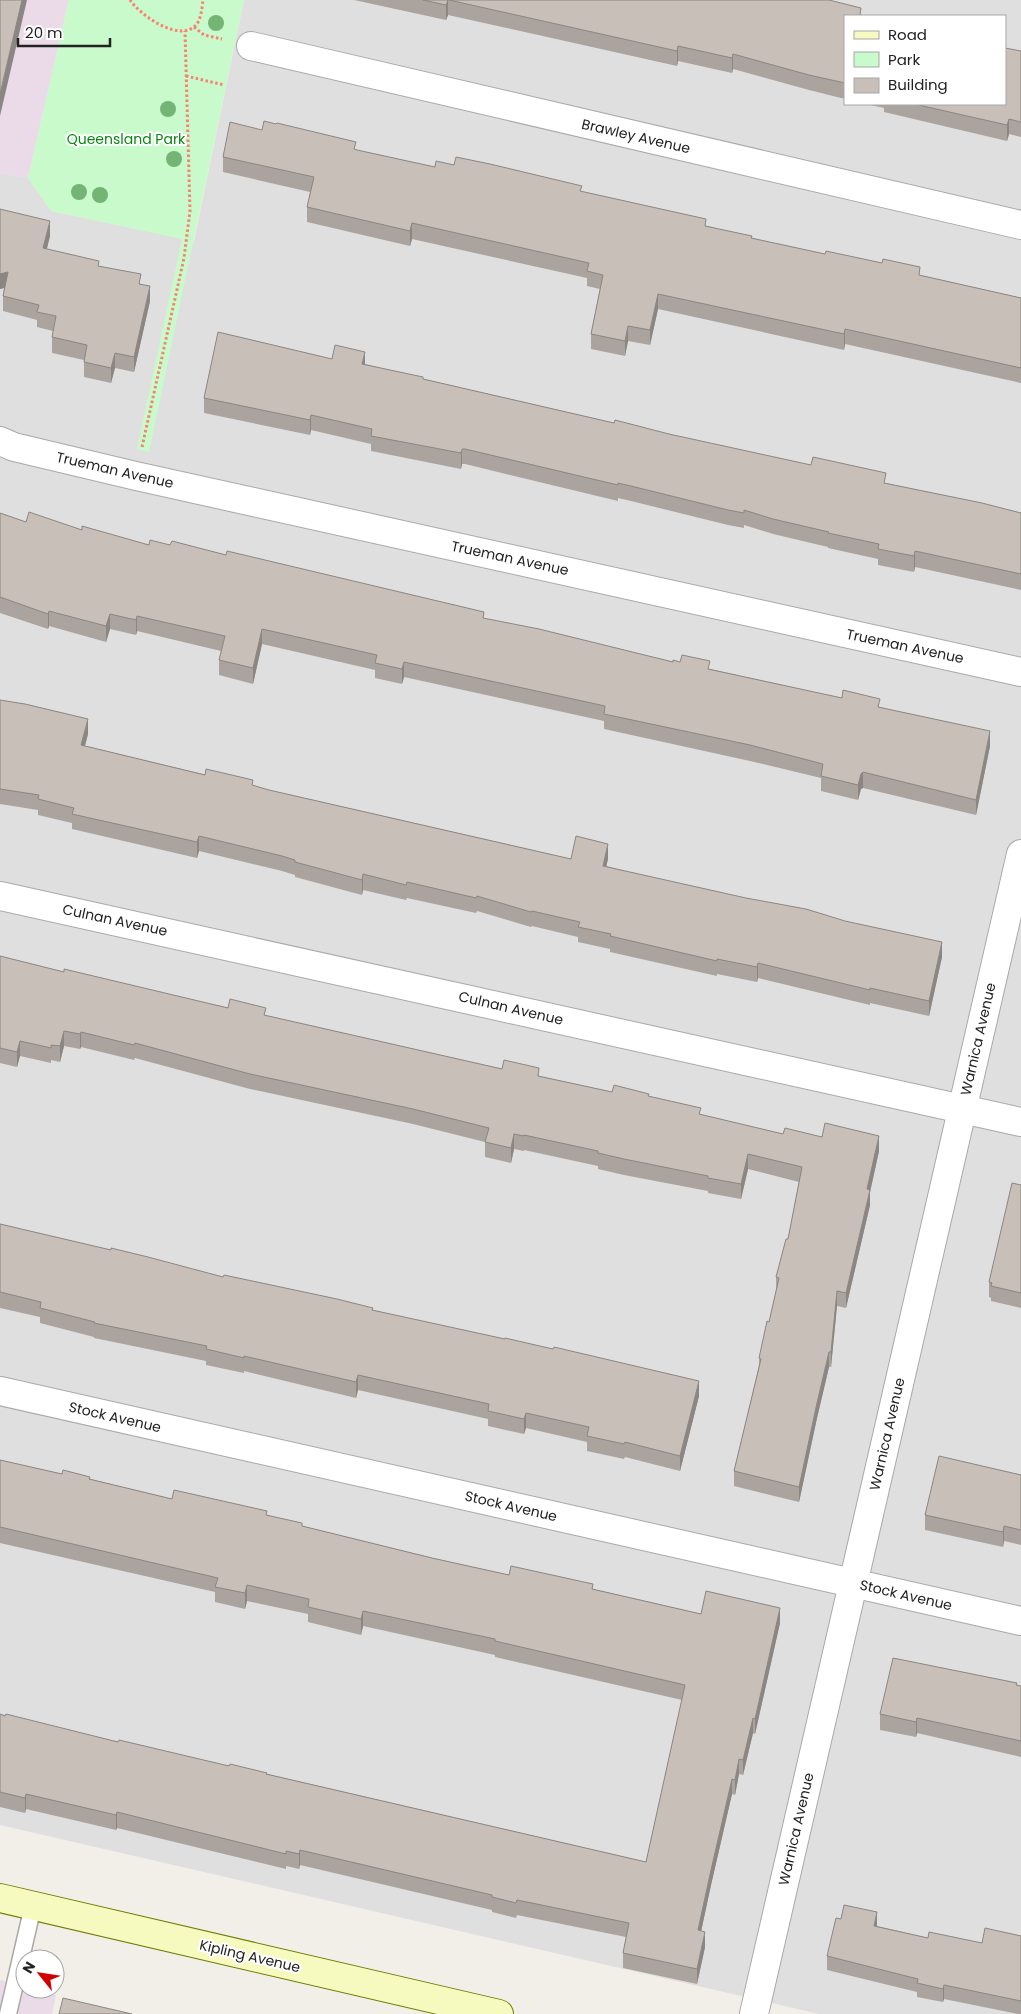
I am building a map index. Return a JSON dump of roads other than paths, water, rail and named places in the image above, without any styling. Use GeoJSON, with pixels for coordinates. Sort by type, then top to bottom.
{"type":"FeatureCollection","features":[{"type":"Feature","properties":{"kind":"main road","name":"Kipling Avenue"},"geometry":{"type":"LineString","coordinates":[[0,1898],[499,2014]]}},
{"type":"Feature","properties":{"kind":"street","name":"Brawley Avenue"},"geometry":{"type":"LineString","coordinates":[[251,46],[1021,225]]}},
{"type":"Feature","properties":{"kind":"street","name":"Trueman Avenue"},"geometry":{"type":"LineString","coordinates":[[0,441],[14,447],[136,476],[1021,672]]}},
{"type":"Feature","properties":{"kind":"street","name":"Warnica Avenue"},"geometry":{"type":"LineString","coordinates":[[754,2014],[1021,854]]}},
{"type":"Feature","properties":{"kind":"street","name":"Culnan Avenue"},"geometry":{"type":"LineString","coordinates":[[0,896],[1021,1122]]}},
{"type":"Feature","properties":{"kind":"street","name":"Stock Avenue"},"geometry":{"type":"LineString","coordinates":[[0,1391],[1021,1621]]}},
{"type":"Feature","properties":{"kind":"lane"},"geometry":{"type":"LineString","coordinates":[[8,2014],[33,1906]]}},
{"type":"Feature","properties":{"kind":"park label","name":"Queensland Park"},"geometry":{"type":"Point","coordinates":[126,139]}}]}
